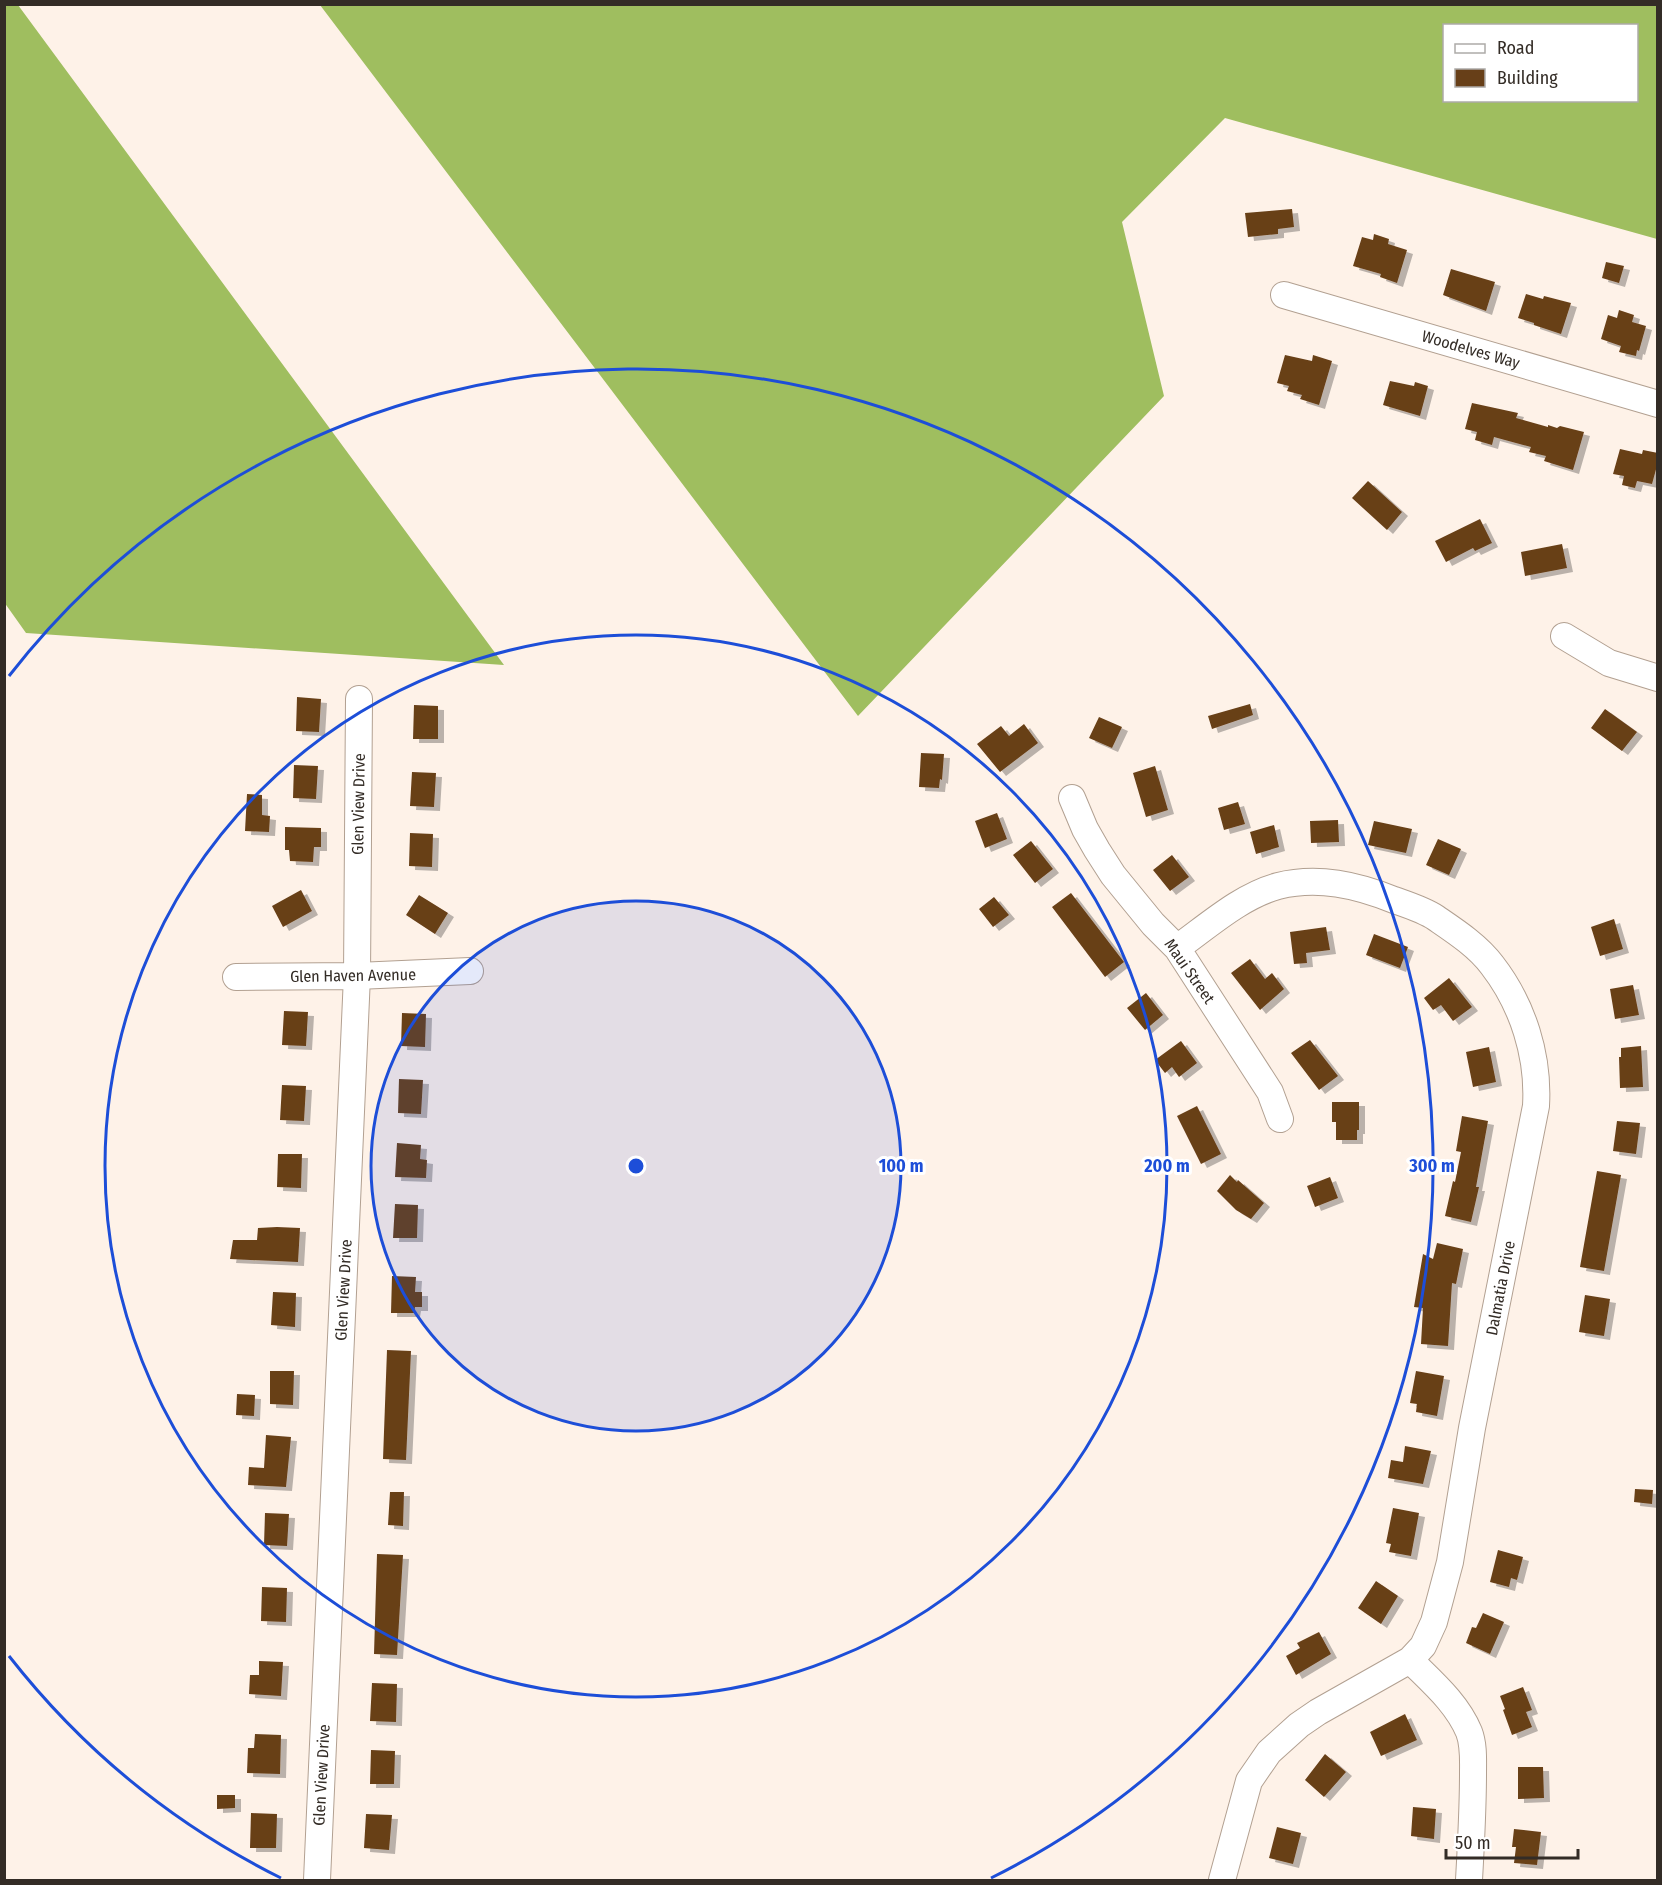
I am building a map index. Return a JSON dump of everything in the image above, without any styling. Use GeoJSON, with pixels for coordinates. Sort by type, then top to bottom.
{"type":"FeatureCollection","features":[{"type":"Feature","properties":{"kind":"street","name":"Woodelves Way"},"geometry":{"type":"LineString","coordinates":[[1284,295],[1658,404]]}},
{"type":"Feature","properties":{"kind":"street"},"geometry":{"type":"LineString","coordinates":[[1564,636],[1609,663],[1658,678]]}},
{"type":"Feature","properties":{"kind":"street","name":"Glen View Drive"},"geometry":{"type":"LineString","coordinates":[[317,1881],[357,976],[359,699]]}},
{"type":"Feature","properties":{"kind":"street","name":"Maui Street"},"geometry":{"type":"LineString","coordinates":[[1072,798],[1085,829],[1113,875],[1153,924],[1177,948],[1270,1092],[1280,1119]]}},
{"type":"Feature","properties":{"kind":"street","name":"Dalmatia Drive"},"geometry":{"type":"LineString","coordinates":[[1177,948],[1240,904],[1277,886],[1330,882],[1356,886],[1381,894],[1434,917],[1492,964],[1527,1031],[1538,1083],[1536,1106],[1472,1428],[1450,1562],[1434,1622],[1423,1646],[1410,1660],[1318,1712],[1299,1725],[1269,1752],[1249,1781],[1222,1881]]}},
{"type":"Feature","properties":{"kind":"street","name":"Glen Haven Avenue"},"geometry":{"type":"LineString","coordinates":[[236,977],[357,976],[470,971]]}},
{"type":"Feature","properties":{"kind":"street"},"geometry":{"type":"LineString","coordinates":[[1410,1660],[1448,1699],[1470,1733],[1473,1820],[1469,1881]]}},
{"type":"Feature","properties":{"kind":"green space"},"geometry":{"type":"Polygon","coordinates":[[[4,5],[18,5],[504,665],[26,633],[4,602],[4,5]]]}},
{"type":"Feature","properties":{"kind":"green space"},"geometry":{"type":"Polygon","coordinates":[[[320,5],[1657,5],[1657,239],[1225,118],[1122,222],[1164,396],[858,716],[320,5]]]}},
{"type":"Feature","properties":{"kind":"building"},"geometry":{"type":"Polygon","coordinates":[[[1292,209],[1294,227],[1278,229],[1278,234],[1248,237],[1245,213],[1292,209]]]}},
{"type":"Feature","properties":{"kind":"building"},"geometry":{"type":"Polygon","coordinates":[[[1374,234],[1389,239],[1388,244],[1407,250],[1397,283],[1380,277],[1381,274],[1353,266],[1362,237],[1373,240],[1374,234]]]}},
{"type":"Feature","properties":{"kind":"building"},"geometry":{"type":"Polygon","coordinates":[[[1606,262],[1624,266],[1619,283],[1602,278],[1606,262]]]}},
{"type":"Feature","properties":{"kind":"building"},"geometry":{"type":"Polygon","coordinates":[[[1451,269],[1495,282],[1486,311],[1443,295],[1451,269]]]}},
{"type":"Feature","properties":{"kind":"building"},"geometry":{"type":"Polygon","coordinates":[[[1526,294],[1571,303],[1561,334],[1518,318],[1526,294]]]}},
{"type":"Feature","properties":{"kind":"building"},"geometry":{"type":"Polygon","coordinates":[[[1619,310],[1634,315],[1632,322],[1646,326],[1636,356],[1619,352],[1621,346],[1601,339],[1608,315],[1617,318],[1619,310]]]}},
{"type":"Feature","properties":{"kind":"building"},"geometry":{"type":"Polygon","coordinates":[[[1285,355],[1312,361],[1313,355],[1332,361],[1319,405],[1300,399],[1302,395],[1287,391],[1289,386],[1277,383],[1285,355]]]}},
{"type":"Feature","properties":{"kind":"building"},"geometry":{"type":"Polygon","coordinates":[[[1390,381],[1414,386],[1415,382],[1428,386],[1420,416],[1383,405],[1390,381]]]}},
{"type":"Feature","properties":{"kind":"building"},"geometry":{"type":"Polygon","coordinates":[[[1472,403],[1518,413],[1516,418],[1548,427],[1548,425],[1557,428],[1560,426],[1584,432],[1573,470],[1544,461],[1546,456],[1529,452],[1531,447],[1494,437],[1492,445],[1475,440],[1477,432],[1465,429],[1472,403]]]}},
{"type":"Feature","properties":{"kind":"building"},"geometry":{"type":"Polygon","coordinates":[[[1620,449],[1642,454],[1643,450],[1658,453],[1652,484],[1637,481],[1635,488],[1622,485],[1624,476],[1613,474],[1620,449]]]}},
{"type":"Feature","properties":{"kind":"building"},"geometry":{"type":"Polygon","coordinates":[[[1368,481],[1402,512],[1387,530],[1352,498],[1368,481]]]}},
{"type":"Feature","properties":{"kind":"building"},"geometry":{"type":"Polygon","coordinates":[[[1480,519],[1492,543],[1475,551],[1473,548],[1446,562],[1435,541],[1480,519]]]}},
{"type":"Feature","properties":{"kind":"building"},"geometry":{"type":"Polygon","coordinates":[[[1562,544],[1567,568],[1525,576],[1521,552],[1562,544]]]}},
{"type":"Feature","properties":{"kind":"building"},"geometry":{"type":"Polygon","coordinates":[[[297,697],[321,699],[319,732],[296,731],[297,697]]]}},
{"type":"Feature","properties":{"kind":"building"},"geometry":{"type":"Polygon","coordinates":[[[1250,704],[1253,715],[1212,729],[1208,716],[1250,704]]]}},
{"type":"Feature","properties":{"kind":"building"},"geometry":{"type":"Polygon","coordinates":[[[414,705],[438,706],[438,739],[413,739],[414,705]]]}},
{"type":"Feature","properties":{"kind":"building"},"geometry":{"type":"Polygon","coordinates":[[[1605,709],[1637,732],[1622,751],[1591,728],[1605,709]]]}},
{"type":"Feature","properties":{"kind":"building"},"geometry":{"type":"Polygon","coordinates":[[[1099,717],[1122,727],[1112,748],[1089,738],[1099,717]]]}},
{"type":"Feature","properties":{"kind":"building"},"geometry":{"type":"Polygon","coordinates":[[[1024,724],[1038,743],[1000,772],[977,744],[1001,726],[1009,736],[1024,724]]]}},
{"type":"Feature","properties":{"kind":"building"},"geometry":{"type":"Polygon","coordinates":[[[921,753],[944,754],[942,780],[940,779],[939,788],[919,787],[921,753]]]}},
{"type":"Feature","properties":{"kind":"building"},"geometry":{"type":"Polygon","coordinates":[[[294,765],[318,766],[316,799],[293,798],[294,765]]]}},
{"type":"Feature","properties":{"kind":"building"},"geometry":{"type":"Polygon","coordinates":[[[1155,766],[1168,810],[1146,817],[1133,773],[1155,766]]]}},
{"type":"Feature","properties":{"kind":"building"},"geometry":{"type":"Polygon","coordinates":[[[412,772],[436,773],[434,807],[410,806],[412,772]]]}},
{"type":"Feature","properties":{"kind":"building"},"geometry":{"type":"Polygon","coordinates":[[[247,794],[262,795],[262,815],[270,816],[269,832],[245,831],[247,794]]]}},
{"type":"Feature","properties":{"kind":"building"},"geometry":{"type":"Polygon","coordinates":[[[1238,802],[1245,824],[1224,830],[1218,808],[1238,802]]]}},
{"type":"Feature","properties":{"kind":"building"},"geometry":{"type":"Polygon","coordinates":[[[997,813],[1007,839],[985,848],[975,821],[997,813]]]}},
{"type":"Feature","properties":{"kind":"building"},"geometry":{"type":"Polygon","coordinates":[[[1338,820],[1339,842],[1311,843],[1310,821],[1338,820]]]}},
{"type":"Feature","properties":{"kind":"building"},"geometry":{"type":"Polygon","coordinates":[[[1374,821],[1412,829],[1406,853],[1368,845],[1374,821]]]}},
{"type":"Feature","properties":{"kind":"building"},"geometry":{"type":"Polygon","coordinates":[[[1274,825],[1279,847],[1256,854],[1250,832],[1274,825]]]}},
{"type":"Feature","properties":{"kind":"building"},"geometry":{"type":"Polygon","coordinates":[[[285,827],[321,828],[321,847],[314,847],[313,862],[290,861],[289,850],[285,850],[285,827]]]}},
{"type":"Feature","properties":{"kind":"building"},"geometry":{"type":"Polygon","coordinates":[[[410,833],[433,834],[432,867],[409,866],[410,833]]]}},
{"type":"Feature","properties":{"kind":"building"},"geometry":{"type":"Polygon","coordinates":[[[1438,839],[1461,849],[1449,875],[1426,865],[1438,839]]]}},
{"type":"Feature","properties":{"kind":"building"},"geometry":{"type":"Polygon","coordinates":[[[1031,841],[1053,869],[1035,883],[1013,855],[1031,841]]]}},
{"type":"Feature","properties":{"kind":"building"},"geometry":{"type":"Polygon","coordinates":[[[1172,855],[1189,877],[1170,891],[1153,870],[1172,855]]]}},
{"type":"Feature","properties":{"kind":"building"},"geometry":{"type":"Polygon","coordinates":[[[301,890],[312,911],[283,927],[272,906],[301,890]]]}},
{"type":"Feature","properties":{"kind":"building"},"geometry":{"type":"Polygon","coordinates":[[[1071,893],[1124,962],[1105,977],[1052,907],[1071,893]]]}},
{"type":"Feature","properties":{"kind":"building"},"geometry":{"type":"Polygon","coordinates":[[[419,895],[448,913],[435,934],[406,915],[419,895]]]}},
{"type":"Feature","properties":{"kind":"building"},"geometry":{"type":"Polygon","coordinates":[[[994,897],[1009,915],[993,927],[979,909],[994,897]]]}},
{"type":"Feature","properties":{"kind":"building"},"geometry":{"type":"Polygon","coordinates":[[[1614,919],[1623,949],[1600,956],[1591,927],[1614,919]]]}},
{"type":"Feature","properties":{"kind":"building"},"geometry":{"type":"Polygon","coordinates":[[[1326,927],[1330,950],[1306,953],[1307,963],[1294,964],[1290,932],[1326,927]]]}},
{"type":"Feature","properties":{"kind":"building"},"geometry":{"type":"Polygon","coordinates":[[[1374,934],[1408,947],[1400,968],[1366,955],[1374,934]]]}},
{"type":"Feature","properties":{"kind":"building"},"geometry":{"type":"Polygon","coordinates":[[[1250,959],[1265,979],[1272,973],[1284,989],[1260,1010],[1231,973],[1250,959]]]}},
{"type":"Feature","properties":{"kind":"building"},"geometry":{"type":"Polygon","coordinates":[[[1449,978],[1472,1007],[1453,1021],[1441,1005],[1433,1010],[1424,998],[1449,978]]]}},
{"type":"Feature","properties":{"kind":"building"},"geometry":{"type":"Polygon","coordinates":[[[1633,985],[1639,1015],[1615,1019],[1610,989],[1633,985]]]}},
{"type":"Feature","properties":{"kind":"building"},"geometry":{"type":"Polygon","coordinates":[[[1146,993],[1163,1015],[1145,1030],[1127,1008],[1146,993]]]}},
{"type":"Feature","properties":{"kind":"building"},"geometry":{"type":"Polygon","coordinates":[[[284,1011],[308,1012],[306,1046],[282,1045],[284,1011]]]}},
{"type":"Feature","properties":{"kind":"building"},"geometry":{"type":"Polygon","coordinates":[[[402,1013],[426,1014],[425,1047],[401,1046],[402,1013]]]}},
{"type":"Feature","properties":{"kind":"building"},"geometry":{"type":"Polygon","coordinates":[[[1310,1040],[1338,1076],[1319,1090],[1291,1053],[1310,1040]]]}},
{"type":"Feature","properties":{"kind":"building"},"geometry":{"type":"Polygon","coordinates":[[[1181,1041],[1197,1063],[1179,1077],[1172,1067],[1165,1073],[1155,1060],[1181,1041]]]}},
{"type":"Feature","properties":{"kind":"building"},"geometry":{"type":"Polygon","coordinates":[[[1641,1046],[1643,1087],[1620,1088],[1621,1048],[1641,1046]]]}},
{"type":"Feature","properties":{"kind":"building"},"geometry":{"type":"Polygon","coordinates":[[[1489,1047],[1496,1082],[1473,1087],[1466,1052],[1489,1047]]]}},
{"type":"Feature","properties":{"kind":"building"},"geometry":{"type":"Polygon","coordinates":[[[399,1079],[423,1080],[421,1114],[398,1113],[399,1079]]]}},
{"type":"Feature","properties":{"kind":"building"},"geometry":{"type":"Polygon","coordinates":[[[282,1085],[306,1086],[304,1121],[280,1120],[282,1085]]]}},
{"type":"Feature","properties":{"kind":"building"},"geometry":{"type":"Polygon","coordinates":[[[1332,1102],[1359,1102],[1357,1140],[1336,1140],[1336,1122],[1332,1122],[1332,1102]]]}},
{"type":"Feature","properties":{"kind":"building"},"geometry":{"type":"Polygon","coordinates":[[[1197,1106],[1221,1154],[1201,1164],[1177,1116],[1197,1106]]]}},
{"type":"Feature","properties":{"kind":"building"},"geometry":{"type":"Polygon","coordinates":[[[1462,1116],[1488,1121],[1476,1187],[1479,1187],[1471,1222],[1445,1216],[1461,1152],[1456,1151],[1462,1116]]]}},
{"type":"Feature","properties":{"kind":"building"},"geometry":{"type":"Polygon","coordinates":[[[1617,1121],[1640,1123],[1636,1154],[1613,1151],[1617,1121]]]}},
{"type":"Feature","properties":{"kind":"building"},"geometry":{"type":"Polygon","coordinates":[[[397,1143],[421,1145],[420,1159],[427,1160],[426,1178],[395,1177],[397,1143]]]}},
{"type":"Feature","properties":{"kind":"building"},"geometry":{"type":"Polygon","coordinates":[[[278,1154],[302,1154],[301,1188],[277,1187],[278,1154]]]}},
{"type":"Feature","properties":{"kind":"building"},"geometry":{"type":"Polygon","coordinates":[[[1597,1171],[1621,1175],[1604,1271],[1580,1267],[1597,1171]]]}},
{"type":"Feature","properties":{"kind":"building"},"geometry":{"type":"Polygon","coordinates":[[[1230,1175],[1264,1203],[1251,1219],[1236,1210],[1217,1191],[1230,1175]]]}},
{"type":"Feature","properties":{"kind":"building"},"geometry":{"type":"Polygon","coordinates":[[[1330,1177],[1338,1198],[1315,1207],[1307,1186],[1330,1177]]]}},
{"type":"Feature","properties":{"kind":"building"},"geometry":{"type":"Polygon","coordinates":[[[395,1204],[418,1205],[417,1238],[393,1238],[395,1204]]]}},
{"type":"Feature","properties":{"kind":"building"},"geometry":{"type":"Polygon","coordinates":[[[258,1228],[300,1228],[298,1262],[230,1259],[233,1240],[257,1240],[258,1228]]]}},
{"type":"Feature","properties":{"kind":"building"},"geometry":{"type":"Polygon","coordinates":[[[1437,1243],[1463,1249],[1456,1284],[1452,1283],[1448,1346],[1421,1344],[1423,1308],[1414,1307],[1423,1254],[1433,1259],[1437,1243]]]}},
{"type":"Feature","properties":{"kind":"building"},"geometry":{"type":"Polygon","coordinates":[[[392,1276],[416,1277],[415,1292],[422,1292],[422,1307],[415,1307],[414,1313],[391,1313],[392,1276]]]}},
{"type":"Feature","properties":{"kind":"building"},"geometry":{"type":"Polygon","coordinates":[[[273,1292],[296,1293],[295,1327],[271,1325],[273,1292]]]}},
{"type":"Feature","properties":{"kind":"building"},"geometry":{"type":"Polygon","coordinates":[[[1585,1295],[1610,1299],[1604,1336],[1579,1332],[1585,1295]]]}},
{"type":"Feature","properties":{"kind":"building"},"geometry":{"type":"Polygon","coordinates":[[[387,1350],[411,1351],[406,1460],[383,1459],[387,1350]]]}},
{"type":"Feature","properties":{"kind":"building"},"geometry":{"type":"Polygon","coordinates":[[[270,1371],[294,1371],[293,1405],[270,1404],[270,1371]]]}},
{"type":"Feature","properties":{"kind":"building"},"geometry":{"type":"Polygon","coordinates":[[[1416,1371],[1444,1376],[1437,1416],[1416,1412],[1417,1404],[1410,1403],[1416,1371]]]}},
{"type":"Feature","properties":{"kind":"building"},"geometry":{"type":"Polygon","coordinates":[[[237,1394],[255,1395],[254,1416],[236,1415],[237,1394]]]}},
{"type":"Feature","properties":{"kind":"building"},"geometry":{"type":"Polygon","coordinates":[[[266,1435],[291,1437],[286,1487],[248,1485],[249,1467],[264,1468],[266,1435]]]}},
{"type":"Feature","properties":{"kind":"building"},"geometry":{"type":"Polygon","coordinates":[[[1405,1446],[1431,1451],[1423,1484],[1388,1478],[1391,1460],[1403,1462],[1405,1446]]]}},
{"type":"Feature","properties":{"kind":"building"},"geometry":{"type":"Polygon","coordinates":[[[1635,1489],[1653,1490],[1652,1504],[1634,1502],[1635,1489]]]}},
{"type":"Feature","properties":{"kind":"building"},"geometry":{"type":"Polygon","coordinates":[[[390,1492],[404,1492],[403,1526],[388,1525],[390,1492]]]}},
{"type":"Feature","properties":{"kind":"building"},"geometry":{"type":"Polygon","coordinates":[[[1393,1508],[1419,1513],[1411,1556],[1389,1552],[1391,1544],[1386,1543],[1393,1508]]]}},
{"type":"Feature","properties":{"kind":"building"},"geometry":{"type":"Polygon","coordinates":[[[265,1513],[289,1514],[287,1546],[264,1545],[265,1513]]]}},
{"type":"Feature","properties":{"kind":"building"},"geometry":{"type":"Polygon","coordinates":[[[1498,1550],[1523,1557],[1517,1580],[1511,1578],[1509,1587],[1490,1582],[1498,1550]]]}},
{"type":"Feature","properties":{"kind":"building"},"geometry":{"type":"Polygon","coordinates":[[[377,1554],[403,1555],[397,1655],[374,1654],[377,1554]]]}},
{"type":"Feature","properties":{"kind":"building"},"geometry":{"type":"Polygon","coordinates":[[[1376,1581],[1398,1596],[1381,1624],[1358,1608],[1376,1581]]]}},
{"type":"Feature","properties":{"kind":"building"},"geometry":{"type":"Polygon","coordinates":[[[262,1587],[287,1588],[286,1622],[261,1621],[262,1587]]]}},
{"type":"Feature","properties":{"kind":"building"},"geometry":{"type":"Polygon","coordinates":[[[1483,1613],[1504,1622],[1490,1654],[1466,1643],[1472,1627],[1476,1628],[1483,1613]]]}},
{"type":"Feature","properties":{"kind":"building"},"geometry":{"type":"Polygon","coordinates":[[[1319,1632],[1331,1654],[1296,1675],[1286,1656],[1300,1648],[1297,1643],[1319,1632]]]}},
{"type":"Feature","properties":{"kind":"building"},"geometry":{"type":"Polygon","coordinates":[[[259,1661],[283,1662],[281,1696],[249,1694],[250,1675],[259,1675],[259,1661]]]}},
{"type":"Feature","properties":{"kind":"building"},"geometry":{"type":"Polygon","coordinates":[[[372,1683],[397,1684],[396,1722],[370,1721],[372,1683]]]}},
{"type":"Feature","properties":{"kind":"building"},"geometry":{"type":"Polygon","coordinates":[[[1523,1687],[1532,1710],[1526,1712],[1532,1727],[1512,1735],[1500,1696],[1523,1687]]]}},
{"type":"Feature","properties":{"kind":"building"},"geometry":{"type":"Polygon","coordinates":[[[1405,1714],[1417,1740],[1381,1756],[1370,1732],[1405,1714]]]}},
{"type":"Feature","properties":{"kind":"building"},"geometry":{"type":"Polygon","coordinates":[[[255,1734],[281,1735],[280,1774],[247,1773],[248,1748],[254,1748],[255,1734]]]}},
{"type":"Feature","properties":{"kind":"building"},"geometry":{"type":"Polygon","coordinates":[[[371,1750],[395,1751],[394,1784],[370,1784],[371,1750]]]}},
{"type":"Feature","properties":{"kind":"building"},"geometry":{"type":"Polygon","coordinates":[[[1325,1754],[1346,1772],[1324,1797],[1305,1780],[1325,1754]]]}},
{"type":"Feature","properties":{"kind":"building"},"geometry":{"type":"Polygon","coordinates":[[[1518,1767],[1543,1767],[1544,1798],[1518,1799],[1518,1767]]]}},
{"type":"Feature","properties":{"kind":"building"},"geometry":{"type":"Polygon","coordinates":[[[217,1795],[235,1795],[235,1808],[217,1809],[217,1795]]]}},
{"type":"Feature","properties":{"kind":"building"},"geometry":{"type":"Polygon","coordinates":[[[1413,1807],[1436,1809],[1434,1839],[1411,1836],[1413,1807]]]}},
{"type":"Feature","properties":{"kind":"building"},"geometry":{"type":"Polygon","coordinates":[[[251,1813],[277,1814],[276,1848],[250,1848],[251,1813]]]}},
{"type":"Feature","properties":{"kind":"building"},"geometry":{"type":"Polygon","coordinates":[[[366,1814],[392,1815],[389,1850],[364,1848],[366,1814]]]}},
{"type":"Feature","properties":{"kind":"building"},"geometry":{"type":"Polygon","coordinates":[[[1277,1827],[1301,1833],[1293,1864],[1269,1858],[1277,1827]]]}},
{"type":"Feature","properties":{"kind":"building"},"geometry":{"type":"Polygon","coordinates":[[[1514,1829],[1541,1832],[1537,1865],[1514,1863],[1516,1847],[1512,1847],[1514,1829]]]}}]}
